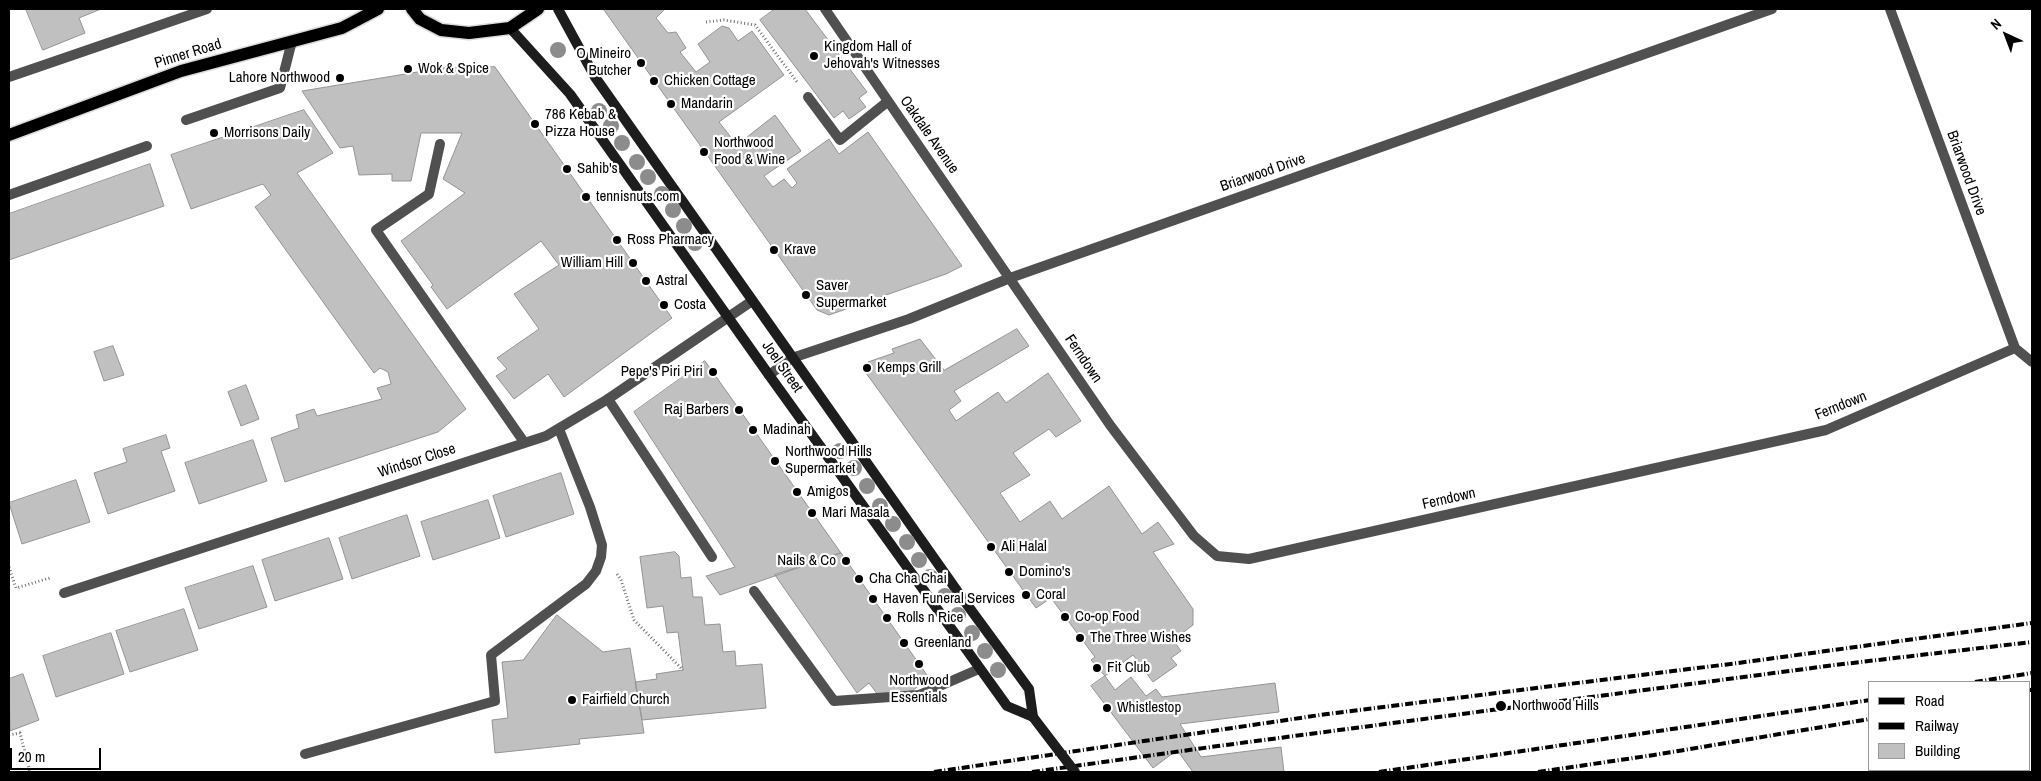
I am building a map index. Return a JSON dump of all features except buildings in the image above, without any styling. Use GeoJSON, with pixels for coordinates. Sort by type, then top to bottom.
{"type":"FeatureCollection","features":[{"type":"Feature","properties":{"kind":"main road","name":"Pinner Road"},"geometry":{"type":"LineString","coordinates":[[9,135],[182,71],[342,28],[378,9]]}},
{"type":"Feature","properties":{"kind":"main road"},"geometry":{"type":"LineString","coordinates":[[412,9],[420,19],[441,30],[469,33],[510,28],[538,9]]}},
{"type":"Feature","properties":{"kind":"main road","name":"Joel Street"},"geometry":{"type":"LineString","coordinates":[[558,9],[595,77],[960,595],[1029,689],[1033,717],[1075,772]]}},
{"type":"Feature","properties":{"kind":"main road","name":"Joel Street"},"geometry":{"type":"LineString","coordinates":[[510,28],[570,94],[729,317],[768,375],[1007,706],[1033,717]]}},
{"type":"Feature","properties":{"kind":"street"},"geometry":{"type":"LineString","coordinates":[[9,77],[208,9]]}},
{"type":"Feature","properties":{"kind":"street","name":"Oakdale Avenue"},"geometry":{"type":"LineString","coordinates":[[825,9],[887,102],[1010,278]]}},
{"type":"Feature","properties":{"kind":"street","name":"Briarwood Drive"},"geometry":{"type":"LineString","coordinates":[[768,375],[792,358],[909,319],[1010,278],[1772,9]]}},
{"type":"Feature","properties":{"kind":"street","name":"Briarwood Drive"},"geometry":{"type":"LineString","coordinates":[[1890,9],[2015,348]]}},
{"type":"Feature","properties":{"kind":"street"},"geometry":{"type":"LineString","coordinates":[[186,120],[280,88],[292,41]]}},
{"type":"Feature","properties":{"kind":"street"},"geometry":{"type":"LineString","coordinates":[[808,97],[840,140],[887,102]]}},
{"type":"Feature","properties":{"kind":"street"},"geometry":{"type":"LineString","coordinates":[[440,144],[429,194],[376,230],[524,442]]}},
{"type":"Feature","properties":{"kind":"street"},"geometry":{"type":"LineString","coordinates":[[9,195],[147,146]]}},
{"type":"Feature","properties":{"kind":"street","name":"Ferndown"},"geometry":{"type":"LineString","coordinates":[[1010,278],[1110,425],[1194,536],[1217,556],[1249,559],[1826,430],[2015,348]]}},
{"type":"Feature","properties":{"kind":"street","name":"Windsor Close"},"geometry":{"type":"LineString","coordinates":[[64,593],[546,436],[608,399],[752,301]]}},
{"type":"Feature","properties":{"kind":"street"},"geometry":{"type":"LineString","coordinates":[[2015,348],[2032,362]]}},
{"type":"Feature","properties":{"kind":"street"},"geometry":{"type":"LineString","coordinates":[[608,399],[712,557]]}},
{"type":"Feature","properties":{"kind":"street"},"geometry":{"type":"LineString","coordinates":[[305,754],[495,702],[491,655],[586,584],[596,571],[602,553],[602,544],[590,507],[559,429]]}},
{"type":"Feature","properties":{"kind":"street"},"geometry":{"type":"LineString","coordinates":[[754,591],[834,701],[919,695],[979,668]]}},
{"type":"Feature","properties":{"kind":"path"},"geometry":{"type":"LineString","coordinates":[[706,22],[724,20],[755,25],[808,97]]}},
{"type":"Feature","properties":{"kind":"path"},"geometry":{"type":"LineString","coordinates":[[602,553],[621,580],[634,620],[683,670]]}},
{"type":"Feature","properties":{"kind":"path"},"geometry":{"type":"LineString","coordinates":[[9,567],[16,588],[49,578],[64,593]]}},
{"type":"Feature","properties":{"kind":"path"},"geometry":{"type":"LineString","coordinates":[[9,735],[20,733],[30,772]]}},
{"type":"Feature","properties":{"kind":"railway"},"geometry":{"type":"LineString","coordinates":[[934,772],[1327,714],[1738,663],[2032,623]]}},
{"type":"Feature","properties":{"kind":"railway"},"geometry":{"type":"LineString","coordinates":[[1032,772],[1835,665],[2032,642]]}},
{"type":"Feature","properties":{"kind":"railway"},"geometry":{"type":"LineString","coordinates":[[1981,681],[2032,673]]}},
{"type":"Feature","properties":{"kind":"railway"},"geometry":{"type":"LineString","coordinates":[[1379,772],[1868,700]]}},
{"type":"Feature","properties":{"kind":"railway"},"geometry":{"type":"LineString","coordinates":[[1538,772],[1868,719]]}},
{"type":"Feature","properties":{"kind":"place","name":"Kingdom Hall of Jehovah's Witnesses"},"geometry":{"type":"Point","coordinates":[814,56]}},
{"type":"Feature","properties":{"kind":"place","name":"O Mineiro Butcher"},"geometry":{"type":"Point","coordinates":[641,63]}},
{"type":"Feature","properties":{"kind":"place","name":"Wok & Spice"},"geometry":{"type":"Point","coordinates":[408,69]}},
{"type":"Feature","properties":{"kind":"place","name":"Lahore Northwood"},"geometry":{"type":"Point","coordinates":[340,78]}},
{"type":"Feature","properties":{"kind":"place","name":"Chicken Cottage"},"geometry":{"type":"Point","coordinates":[654,81]}},
{"type":"Feature","properties":{"kind":"place","name":"Mandarin"},"geometry":{"type":"Point","coordinates":[671,104]}},
{"type":"Feature","properties":{"kind":"place","name":"786 Kebab & Pizza House"},"geometry":{"type":"Point","coordinates":[535,124]}},
{"type":"Feature","properties":{"kind":"place","name":"Morrisons Daily"},"geometry":{"type":"Point","coordinates":[214,133]}},
{"type":"Feature","properties":{"kind":"place","name":"Northwood Food & Wine"},"geometry":{"type":"Point","coordinates":[704,152]}},
{"type":"Feature","properties":{"kind":"place","name":"Sahib's"},"geometry":{"type":"Point","coordinates":[567,169]}},
{"type":"Feature","properties":{"kind":"place","name":"tennisnuts.com"},"geometry":{"type":"Point","coordinates":[586,197]}},
{"type":"Feature","properties":{"kind":"place","name":"Ross Pharmacy"},"geometry":{"type":"Point","coordinates":[617,240]}},
{"type":"Feature","properties":{"kind":"place","name":"Krave"},"geometry":{"type":"Point","coordinates":[774,250]}},
{"type":"Feature","properties":{"kind":"place","name":"William Hill"},"geometry":{"type":"Point","coordinates":[633,263]}},
{"type":"Feature","properties":{"kind":"place","name":"Astral"},"geometry":{"type":"Point","coordinates":[646,281]}},
{"type":"Feature","properties":{"kind":"place","name":"Saver Supermarket"},"geometry":{"type":"Point","coordinates":[806,295]}},
{"type":"Feature","properties":{"kind":"place","name":"Costa"},"geometry":{"type":"Point","coordinates":[664,305]}},
{"type":"Feature","properties":{"kind":"place","name":"Kemps Grill"},"geometry":{"type":"Point","coordinates":[867,368]}},
{"type":"Feature","properties":{"kind":"place","name":"Pepe's Piri Piri"},"geometry":{"type":"Point","coordinates":[713,372]}},
{"type":"Feature","properties":{"kind":"place","name":"Raj Barbers"},"geometry":{"type":"Point","coordinates":[739,410]}},
{"type":"Feature","properties":{"kind":"place","name":"Madinah"},"geometry":{"type":"Point","coordinates":[753,430]}},
{"type":"Feature","properties":{"kind":"place","name":"Northwood Hills Supermarket"},"geometry":{"type":"Point","coordinates":[775,461]}},
{"type":"Feature","properties":{"kind":"place","name":"Amigos"},"geometry":{"type":"Point","coordinates":[797,492]}},
{"type":"Feature","properties":{"kind":"place","name":"Mari Masala"},"geometry":{"type":"Point","coordinates":[812,513]}},
{"type":"Feature","properties":{"kind":"place","name":"Ali Halal"},"geometry":{"type":"Point","coordinates":[991,547]}},
{"type":"Feature","properties":{"kind":"place","name":"Nails & Co"},"geometry":{"type":"Point","coordinates":[846,561]}},
{"type":"Feature","properties":{"kind":"place","name":"Domino's"},"geometry":{"type":"Point","coordinates":[1009,572]}},
{"type":"Feature","properties":{"kind":"place","name":"Cha Cha Chai"},"geometry":{"type":"Point","coordinates":[859,579]}},
{"type":"Feature","properties":{"kind":"place","name":"Coral"},"geometry":{"type":"Point","coordinates":[1026,595]}},
{"type":"Feature","properties":{"kind":"place","name":"Haven Funeral Services"},"geometry":{"type":"Point","coordinates":[873,599]}},
{"type":"Feature","properties":{"kind":"place","name":"Co-op Food"},"geometry":{"type":"Point","coordinates":[1065,617]}},
{"type":"Feature","properties":{"kind":"place","name":"Rolls n Rice"},"geometry":{"type":"Point","coordinates":[887,618]}},
{"type":"Feature","properties":{"kind":"place","name":"The Three Wishes"},"geometry":{"type":"Point","coordinates":[1080,638]}},
{"type":"Feature","properties":{"kind":"place","name":"Greenland"},"geometry":{"type":"Point","coordinates":[904,643]}},
{"type":"Feature","properties":{"kind":"place","name":"Northwood Essentials"},"geometry":{"type":"Point","coordinates":[919,664]}},
{"type":"Feature","properties":{"kind":"place","name":"Fit Club"},"geometry":{"type":"Point","coordinates":[1097,668]}},
{"type":"Feature","properties":{"kind":"place","name":"Fairfield Church"},"geometry":{"type":"Point","coordinates":[572,700]}},
{"type":"Feature","properties":{"kind":"place","name":"Northwood Hills"},"geometry":{"type":"Point","coordinates":[1501,706]}},
{"type":"Feature","properties":{"kind":"place","name":"Whistlestop"},"geometry":{"type":"Point","coordinates":[1107,708]}}]}
